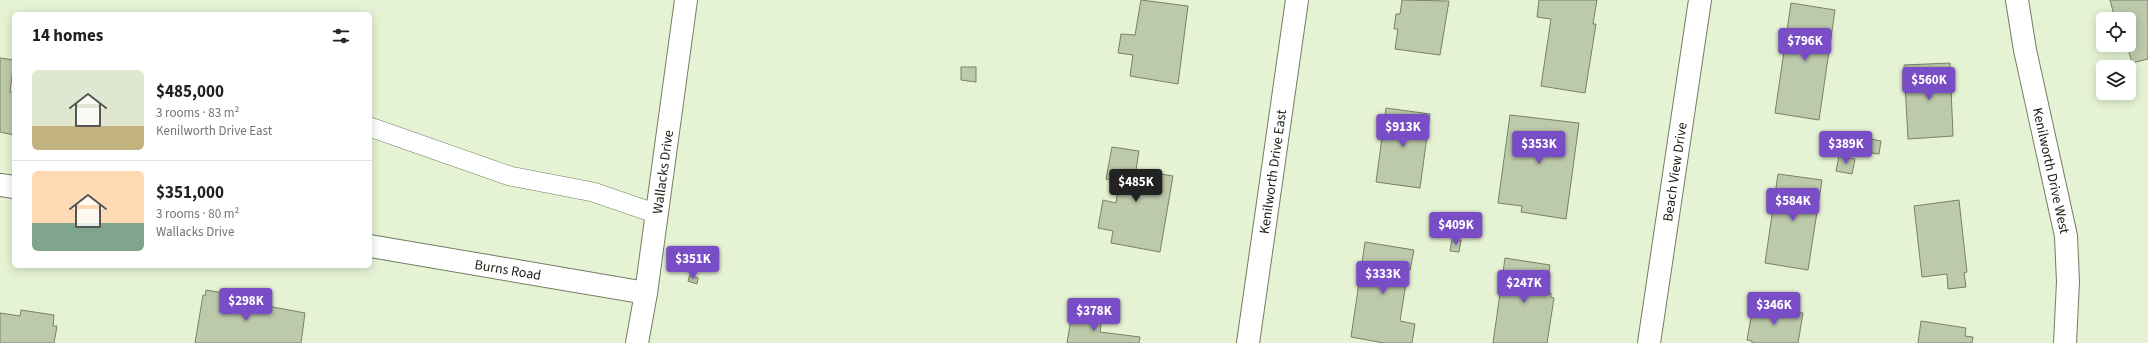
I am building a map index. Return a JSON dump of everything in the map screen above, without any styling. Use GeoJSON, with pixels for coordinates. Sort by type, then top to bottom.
{"type":"FeatureCollection","features":[{"type":"Feature","properties":{"kind":"street","name":"Wallacks Drive"},"geometry":{"type":"LineString","coordinates":[[638,343],[686,0]]}},
{"type":"Feature","properties":{"kind":"street","name":"Kenilworth Drive East"},"geometry":{"type":"LineString","coordinates":[[1248,343],[1297,0]]}},
{"type":"Feature","properties":{"kind":"street","name":"Beach View Drive"},"geometry":{"type":"LineString","coordinates":[[1649,343],[1700,0]]}},
{"type":"Feature","properties":{"kind":"street","name":"Kenilworth Drive West"},"geometry":{"type":"LineString","coordinates":[[2017,0],[2025,50],[2066,236],[2068,282],[2065,343]]}},
{"type":"Feature","properties":{"kind":"street"},"geometry":{"type":"LineString","coordinates":[[0,184],[12,187]]}},
{"type":"Feature","properties":{"kind":"street","name":"Burns Road"},"geometry":{"type":"LineString","coordinates":[[372,246],[646,293]]}},
{"type":"Feature","properties":{"kind":"lane"},"geometry":{"type":"LineString","coordinates":[[372,128],[510,176],[593,192],[657,214]]}},
{"type":"Feature","properties":{"kind":"building"},"geometry":{"type":"Polygon","coordinates":[[[1141,0],[1188,6],[1178,84],[1130,76],[1133,55],[1118,53],[1121,34],[1135,35],[1141,0]]]}},
{"type":"Feature","properties":{"kind":"building"},"geometry":{"type":"Polygon","coordinates":[[[1402,0],[1449,1],[1440,55],[1395,49],[1398,29],[1394,29],[1396,14],[1400,14],[1402,0]]]}},
{"type":"Feature","properties":{"kind":"building"},"geometry":{"type":"Polygon","coordinates":[[[1539,0],[1597,0],[1593,24],[1596,24],[1585,93],[1541,86],[1551,19],[1537,17],[1539,0]]]}},
{"type":"Feature","properties":{"kind":"building"},"geometry":{"type":"Polygon","coordinates":[[[2110,0],[2148,0],[2148,59],[2136,62],[2136,60],[2131,60],[2129,52],[2136,52],[2136,12],[2113,12],[2110,0]]]}},
{"type":"Feature","properties":{"kind":"building"},"geometry":{"type":"Polygon","coordinates":[[[1791,3],[1835,10],[1819,120],[1775,113],[1791,3]]]}},
{"type":"Feature","properties":{"kind":"building"},"geometry":{"type":"Polygon","coordinates":[[[0,58],[12,60],[10,92],[12,92],[12,135],[0,132],[0,58]]]}},
{"type":"Feature","properties":{"kind":"building"},"geometry":{"type":"Polygon","coordinates":[[[1950,63],[1953,136],[1908,139],[1904,65],[1950,63]]]}},
{"type":"Feature","properties":{"kind":"building"},"geometry":{"type":"Polygon","coordinates":[[[961,67],[976,67],[976,82],[961,80],[961,67]]]}},
{"type":"Feature","properties":{"kind":"building"},"geometry":{"type":"Polygon","coordinates":[[[1386,108],[1430,114],[1420,188],[1376,182],[1386,108]]]}},
{"type":"Feature","properties":{"kind":"building"},"geometry":{"type":"Polygon","coordinates":[[[1510,115],[1579,123],[1566,219],[1521,212],[1522,206],[1498,203],[1510,115]]]}},
{"type":"Feature","properties":{"kind":"building"},"geometry":{"type":"Polygon","coordinates":[[[1841,135],[1853,136],[1852,148],[1840,147],[1841,135]]]}},
{"type":"Feature","properties":{"kind":"building"},"geometry":{"type":"Polygon","coordinates":[[[1861,137],[1881,141],[1879,154],[1859,151],[1861,137]]]}},
{"type":"Feature","properties":{"kind":"building"},"geometry":{"type":"Polygon","coordinates":[[[1112,147],[1139,151],[1136,170],[1173,176],[1160,252],[1111,243],[1113,231],[1098,228],[1103,200],[1116,203],[1118,189],[1114,188],[1115,181],[1106,179],[1112,147]]]}},
{"type":"Feature","properties":{"kind":"building"},"geometry":{"type":"Polygon","coordinates":[[[1839,156],[1855,159],[1852,174],[1836,171],[1839,156]]]}},
{"type":"Feature","properties":{"kind":"building"},"geometry":{"type":"Polygon","coordinates":[[[1778,174],[1822,180],[1808,270],[1765,263],[1778,174]]]}},
{"type":"Feature","properties":{"kind":"building"},"geometry":{"type":"Polygon","coordinates":[[[1959,200],[1967,272],[1964,273],[1966,287],[1948,289],[1947,274],[1922,277],[1914,206],[1959,200]]]}},
{"type":"Feature","properties":{"kind":"building"},"geometry":{"type":"Polygon","coordinates":[[[1452,239],[1461,240],[1459,252],[1450,251],[1452,239]]]}},
{"type":"Feature","properties":{"kind":"building"},"geometry":{"type":"Polygon","coordinates":[[[1365,242],[1414,250],[1410,270],[1408,270],[1400,321],[1415,324],[1412,343],[1384,343],[1351,337],[1365,242]]]}},
{"type":"Feature","properties":{"kind":"building"},"geometry":{"type":"Polygon","coordinates":[[[1505,258],[1550,265],[1546,293],[1551,293],[1551,297],[1554,298],[1547,343],[1493,343],[1505,258]]]}},
{"type":"Feature","properties":{"kind":"building"},"geometry":{"type":"Polygon","coordinates":[[[690,275],[698,278],[697,284],[688,281],[690,275]]]}},
{"type":"Feature","properties":{"kind":"building"},"geometry":{"type":"Polygon","coordinates":[[[206,290],[252,298],[251,303],[305,313],[301,343],[195,343],[203,295],[205,296],[206,290]]]}},
{"type":"Feature","properties":{"kind":"building"},"geometry":{"type":"Polygon","coordinates":[[[1753,306],[1803,313],[1798,343],[1752,343],[1752,341],[1747,340],[1753,306]]]}},
{"type":"Feature","properties":{"kind":"building"},"geometry":{"type":"Polygon","coordinates":[[[21,310],[54,315],[53,326],[57,326],[54,343],[0,343],[0,313],[20,316],[21,310]]]}},
{"type":"Feature","properties":{"kind":"building"},"geometry":{"type":"Polygon","coordinates":[[[1072,313],[1102,317],[1100,332],[1140,337],[1139,343],[1067,343],[1072,313]]]}},
{"type":"Feature","properties":{"kind":"building"},"geometry":{"type":"Polygon","coordinates":[[[1921,321],[1966,328],[1965,336],[1973,337],[1972,343],[1918,343],[1921,321]]]}}]}
